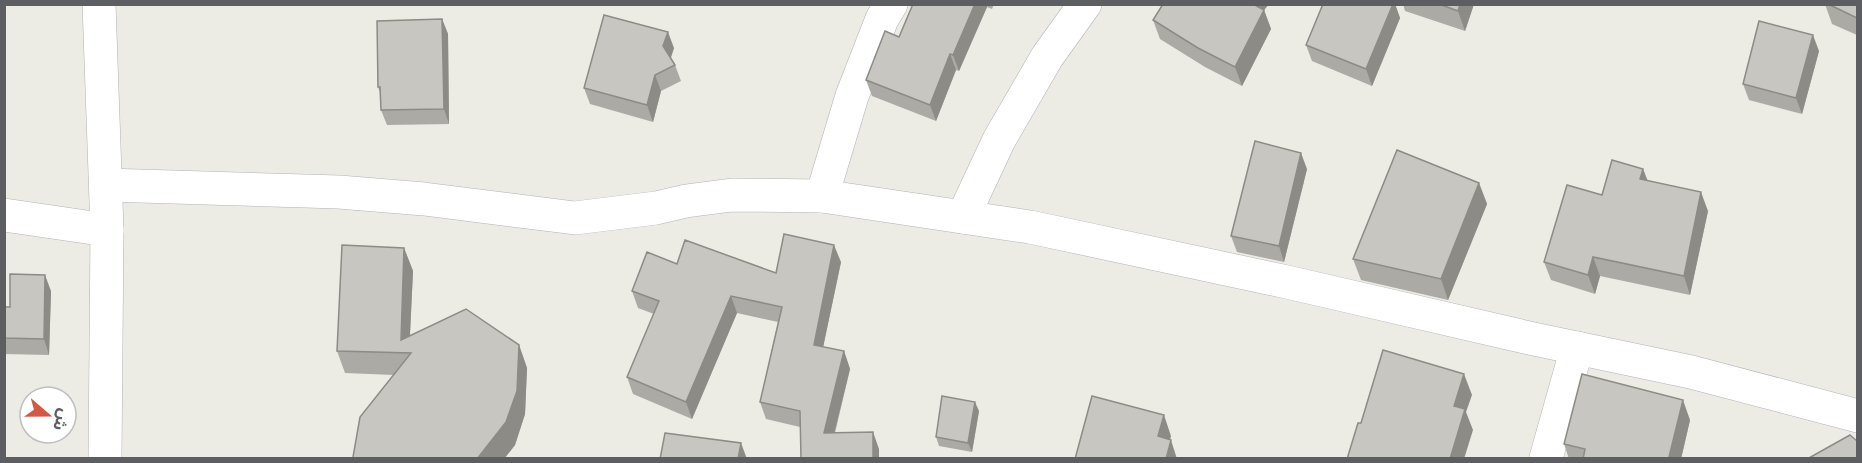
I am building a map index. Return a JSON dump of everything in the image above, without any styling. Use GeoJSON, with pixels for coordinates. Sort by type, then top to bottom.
{"type":"FeatureCollection","features":[{"type":"Feature","properties":{"kind":"street"},"geometry":{"type":"LineString","coordinates":[[99,4],[107,230],[105,459]]}},
{"type":"Feature","properties":{"kind":"street"},"geometry":{"type":"LineString","coordinates":[[822,196],[852,96],[882,19],[891,4]]}},
{"type":"Feature","properties":{"kind":"street"},"geometry":{"type":"LineString","coordinates":[[963,217],[999,140],[1047,57],[1085,4]]}},
{"type":"Feature","properties":{"kind":"street"},"geometry":{"type":"LineString","coordinates":[[106,185],[339,192],[424,199],[575,218],[656,208],[686,201],[732,195],[822,196],[1030,227],[1691,372],[1857,416]]}},
{"type":"Feature","properties":{"kind":"street"},"geometry":{"type":"LineString","coordinates":[[4,215],[107,230]]}},
{"type":"Feature","properties":{"kind":"street"},"geometry":{"type":"LineString","coordinates":[[1546,459],[1577,348]]}},
{"type":"Feature","properties":{"kind":"building"},"geometry":{"type":"Polygon","coordinates":[[[913,4],[975,4],[953,55],[950,54],[930,105],[866,80],[885,31],[899,37],[913,4]]]}},
{"type":"Feature","properties":{"kind":"building"},"geometry":{"type":"Polygon","coordinates":[[[1163,4],[1253,4],[1264,10],[1235,67],[1198,48],[1153,20],[1163,4]]]}},
{"type":"Feature","properties":{"kind":"building"},"geometry":{"type":"Polygon","coordinates":[[[1323,4],[1393,4],[1366,69],[1306,45],[1323,4]]]}},
{"type":"Feature","properties":{"kind":"building"},"geometry":{"type":"Polygon","coordinates":[[[1439,4],[1460,4],[1458,11],[1439,4]]]}},
{"type":"Feature","properties":{"kind":"building"},"geometry":{"type":"Polygon","coordinates":[[[1828,4],[1857,4],[1857,18],[1828,4]]]}},
{"type":"Feature","properties":{"kind":"building"},"geometry":{"type":"Polygon","coordinates":[[[604,15],[668,32],[663,46],[675,65],[655,75],[647,105],[584,88],[604,15]]]}},
{"type":"Feature","properties":{"kind":"building"},"geometry":{"type":"Polygon","coordinates":[[[442,19],[444,109],[381,110],[380,87],[378,87],[377,21],[442,19]]]}},
{"type":"Feature","properties":{"kind":"building"},"geometry":{"type":"Polygon","coordinates":[[[1759,21],[1813,35],[1796,98],[1743,84],[1759,21]]]}},
{"type":"Feature","properties":{"kind":"building"},"geometry":{"type":"Polygon","coordinates":[[[1255,141],[1301,153],[1279,246],[1231,236],[1255,141]]]}},
{"type":"Feature","properties":{"kind":"building"},"geometry":{"type":"Polygon","coordinates":[[[1397,150],[1479,183],[1441,279],[1353,259],[1397,150]]]}},
{"type":"Feature","properties":{"kind":"building"},"geometry":{"type":"Polygon","coordinates":[[[1612,160],[1643,169],[1640,179],[1701,192],[1684,276],[1593,257],[1588,275],[1544,262],[1567,185],[1602,195],[1612,160]]]}},
{"type":"Feature","properties":{"kind":"building"},"geometry":{"type":"Polygon","coordinates":[[[784,234],[834,245],[814,345],[844,351],[824,433],[873,432],[873,459],[801,459],[800,411],[760,402],[782,307],[731,296],[686,402],[627,377],[659,301],[632,291],[647,252],[677,264],[685,240],[776,273],[784,234]]]}},
{"type":"Feature","properties":{"kind":"building"},"geometry":{"type":"Polygon","coordinates":[[[342,245],[404,248],[401,340],[466,309],[519,345],[517,391],[506,422],[477,459],[355,459],[353,457],[360,417],[411,353],[337,351],[342,245]]]}},
{"type":"Feature","properties":{"kind":"building"},"geometry":{"type":"Polygon","coordinates":[[[10,274],[45,275],[44,339],[4,338],[4,307],[10,307],[10,274]]]}},
{"type":"Feature","properties":{"kind":"building"},"geometry":{"type":"Polygon","coordinates":[[[1383,350],[1464,374],[1454,406],[1465,409],[1450,459],[1347,459],[1358,423],[1361,423],[1383,350]]]}},
{"type":"Feature","properties":{"kind":"building"},"geometry":{"type":"Polygon","coordinates":[[[1582,374],[1683,400],[1669,457],[1676,459],[1583,459],[1585,449],[1564,444],[1582,374]]]}},
{"type":"Feature","properties":{"kind":"building"},"geometry":{"type":"Polygon","coordinates":[[[942,396],[975,402],[968,443],[936,437],[942,396]]]}},
{"type":"Feature","properties":{"kind":"building"},"geometry":{"type":"Polygon","coordinates":[[[1092,396],[1164,415],[1158,436],[1171,440],[1166,459],[1075,459],[1092,396]]]}},
{"type":"Feature","properties":{"kind":"building"},"geometry":{"type":"Polygon","coordinates":[[[665,433],[741,443],[738,459],[660,459],[665,433]]]}},
{"type":"Feature","properties":{"kind":"building"},"geometry":{"type":"Polygon","coordinates":[[[1850,435],[1857,441],[1857,459],[1807,459],[1850,435]]]}}]}
